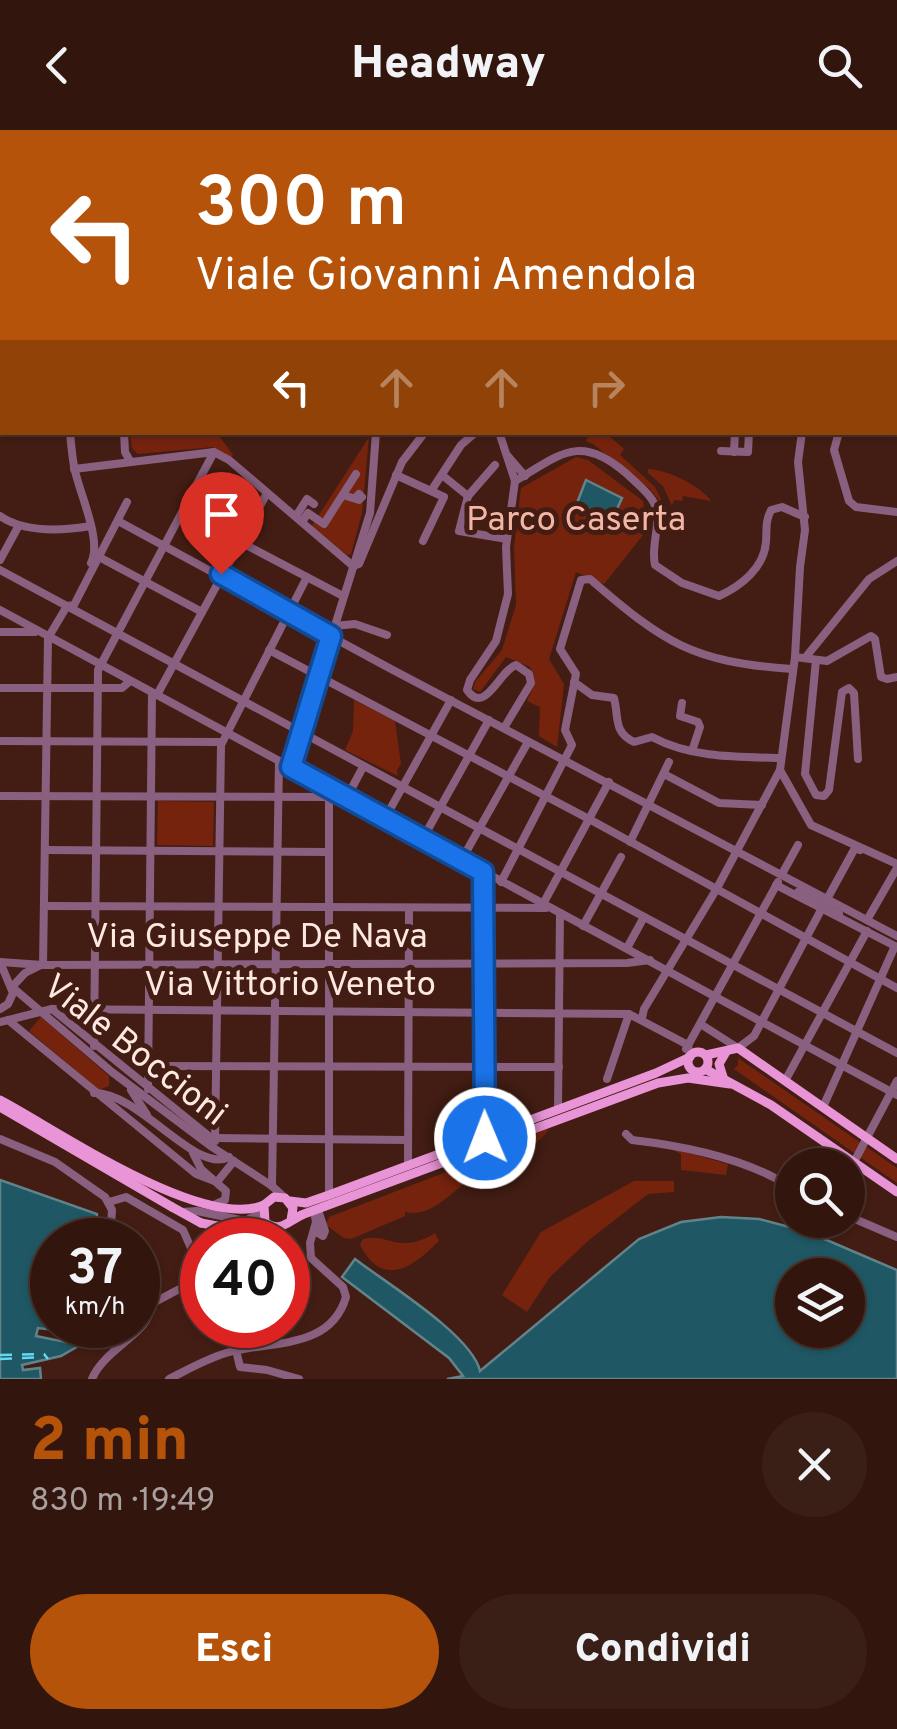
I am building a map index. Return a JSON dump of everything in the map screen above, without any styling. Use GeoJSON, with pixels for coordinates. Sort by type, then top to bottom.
{"type":"FeatureCollection","features":[{"type":"Feature","properties":{"kind":"main road"},"geometry":{"type":"LineString","coordinates":[[0,1108],[28,1118],[154,1185],[205,1204],[248,1210],[264,1206],[274,1197],[306,1203],[408,1166],[486,1144],[558,1109],[694,1056],[738,1048],[897,1160]]}},
{"type":"Feature","properties":{"kind":"main road"},"geometry":{"type":"LineString","coordinates":[[726,1052],[719,1064],[727,1082]]}},
{"type":"Feature","properties":{"kind":"main road"},"geometry":{"type":"LineString","coordinates":[[299,1218],[486,1144],[705,1069],[708,1064],[694,1056]]}},
{"type":"Feature","properties":{"kind":"main road"},"geometry":{"type":"LineString","coordinates":[[690,1074],[694,1056]]}},
{"type":"Feature","properties":{"kind":"main road"},"geometry":{"type":"LineString","coordinates":[[705,1069],[762,1100],[833,1148]]}},
{"type":"Feature","properties":{"kind":"main road"},"geometry":{"type":"LineString","coordinates":[[690,1074],[727,1082]]}},
{"type":"Feature","properties":{"kind":"main road"},"geometry":{"type":"LineString","coordinates":[[0,1100],[192,1218]]}},
{"type":"Feature","properties":{"kind":"main road"},"geometry":{"type":"LineString","coordinates":[[865,1170],[897,1192]]}},
{"type":"Feature","properties":{"kind":"main road"},"geometry":{"type":"LineString","coordinates":[[287,1200],[293,1211],[291,1218]]}},
{"type":"Feature","properties":{"kind":"main road"},"geometry":{"type":"LineString","coordinates":[[264,1206],[264,1218]]}},
{"type":"Feature","properties":{"kind":"street"},"geometry":{"type":"LineString","coordinates":[[44,965],[48,638],[95,555],[74,469],[70,435]]}},
{"type":"Feature","properties":{"kind":"street"},"geometry":{"type":"LineString","coordinates":[[124,435],[130,461]]}},
{"type":"Feature","properties":{"kind":"street"},"geometry":{"type":"LineString","coordinates":[[291,767],[370,512],[376,435]]}},
{"type":"Feature","properties":{"kind":"street"},"geometry":{"type":"LineString","coordinates":[[353,566],[359,564],[396,476],[423,435]]}},
{"type":"Feature","properties":{"kind":"street"},"geometry":{"type":"LineString","coordinates":[[431,491],[461,445],[473,435]]}},
{"type":"Feature","properties":{"kind":"street"},"geometry":{"type":"LineString","coordinates":[[500,435],[515,481],[507,539],[508,594],[496,642],[470,680],[468,690],[479,699],[489,696],[506,669],[516,666],[529,674],[530,683],[504,728]]}},
{"type":"Feature","properties":{"kind":"street"},"geometry":{"type":"LineString","coordinates":[[734,435],[734,452]]}},
{"type":"Feature","properties":{"kind":"street"},"geometry":{"type":"LineString","coordinates":[[721,451],[748,452],[749,435]]}},
{"type":"Feature","properties":{"kind":"street"},"geometry":{"type":"LineString","coordinates":[[800,658],[804,517],[798,462],[801,435]]}},
{"type":"Feature","properties":{"kind":"street"},"geometry":{"type":"LineString","coordinates":[[838,435],[834,450],[849,501],[856,506],[897,512]]}},
{"type":"Feature","properties":{"kind":"street"},"geometry":{"type":"LineString","coordinates":[[74,469],[214,452],[229,460],[353,566]]}},
{"type":"Feature","properties":{"kind":"street"},"geometry":{"type":"LineString","coordinates":[[94,1046],[94,797],[100,664],[214,452]]}},
{"type":"Feature","properties":{"kind":"street"},"geometry":{"type":"LineString","coordinates":[[504,452],[525,476]]}},
{"type":"Feature","properties":{"kind":"street"},"geometry":{"type":"LineString","coordinates":[[515,481],[568,452],[596,452],[622,470],[654,502],[656,565],[682,584],[719,596],[748,578],[763,558],[765,522],[771,510],[782,507],[804,517]]}},
{"type":"Feature","properties":{"kind":"street"},"geometry":{"type":"LineString","coordinates":[[495,466],[468,496],[459,531],[507,539]]}},
{"type":"Feature","properties":{"kind":"street"},"geometry":{"type":"LineString","coordinates":[[314,504],[307,498],[301,516],[308,513],[324,524],[356,474]]}},
{"type":"Feature","properties":{"kind":"street"},"geometry":{"type":"LineString","coordinates":[[442,475],[468,496]]}},
{"type":"Feature","properties":{"kind":"street"},"geometry":{"type":"LineString","coordinates":[[396,476],[444,497],[423,541]]}},
{"type":"Feature","properties":{"kind":"street"},"geometry":{"type":"LineString","coordinates":[[148,1089],[154,694],[266,493]]}},
{"type":"Feature","properties":{"kind":"street"},"geometry":{"type":"LineString","coordinates":[[343,495],[356,497]]}},
{"type":"Feature","properties":{"kind":"street"},"geometry":{"type":"LineString","coordinates":[[67,606],[74,604],[127,502]]}},
{"type":"Feature","properties":{"kind":"street"},"geometry":{"type":"LineString","coordinates":[[370,512],[382,510]]}},
{"type":"Feature","properties":{"kind":"street"},"geometry":{"type":"LineString","coordinates":[[183,512],[343,596]]}},
{"type":"Feature","properties":{"kind":"street"},"geometry":{"type":"LineString","coordinates":[[0,516],[18,527],[91,526]]}},
{"type":"Feature","properties":{"kind":"street"},"geometry":{"type":"LineString","coordinates":[[118,521],[528,742],[738,850],[779,880],[867,932],[896,941]]}},
{"type":"Feature","properties":{"kind":"street"},"geometry":{"type":"LineString","coordinates":[[0,560],[18,527]]}},
{"type":"Feature","properties":{"kind":"street"},"geometry":{"type":"LineString","coordinates":[[99,557],[202,612]]}},
{"type":"Feature","properties":{"kind":"street"},"geometry":{"type":"LineString","coordinates":[[642,1018],[780,770],[792,669],[869,579],[897,561]]}},
{"type":"Feature","properties":{"kind":"street"},"geometry":{"type":"LineString","coordinates":[[0,570],[897,1053]]}},
{"type":"Feature","properties":{"kind":"street"},"geometry":{"type":"LineString","coordinates":[[306,577],[223,738],[216,1140],[408,1140]]}},
{"type":"Feature","properties":{"kind":"street"},"geometry":{"type":"LineString","coordinates":[[501,882],[572,744],[566,730],[576,674],[560,648],[581,580],[590,579],[656,634],[704,656],[734,664],[792,669]]}},
{"type":"Feature","properties":{"kind":"street"},"geometry":{"type":"LineString","coordinates":[[0,610],[154,694],[223,738],[291,767],[329,794],[346,799],[670,970],[894,1094]]}},
{"type":"Feature","properties":{"kind":"street"},"geometry":{"type":"LineString","coordinates":[[334,626],[355,624],[387,635]]}},
{"type":"Feature","properties":{"kind":"street"},"geometry":{"type":"LineString","coordinates":[[0,632],[38,632]]}},
{"type":"Feature","properties":{"kind":"street"},"geometry":{"type":"LineString","coordinates":[[800,658],[827,661],[872,636],[882,676],[897,677]]}},
{"type":"Feature","properties":{"kind":"street"},"geometry":{"type":"LineString","coordinates":[[269,650],[897,988]]}},
{"type":"Feature","properties":{"kind":"street"},"geometry":{"type":"LineString","coordinates":[[816,660],[805,774],[816,795],[824,796],[829,790],[842,692],[848,688],[854,693],[858,759]]}},
{"type":"Feature","properties":{"kind":"street"},"geometry":{"type":"LineString","coordinates":[[0,688],[122,688],[130,681]]}},
{"type":"Feature","properties":{"kind":"street"},"geometry":{"type":"LineString","coordinates":[[574,682],[592,694],[614,698],[622,736],[634,742],[652,737],[675,750],[781,758]]}},
{"type":"Feature","properties":{"kind":"street"},"geometry":{"type":"LineString","coordinates":[[384,820],[451,700]]}},
{"type":"Feature","properties":{"kind":"street"},"geometry":{"type":"LineString","coordinates":[[682,703],[680,716],[698,722],[700,727],[692,751]]}},
{"type":"Feature","properties":{"kind":"street"},"geometry":{"type":"LineString","coordinates":[[787,712],[811,714]]}},
{"type":"Feature","properties":{"kind":"street"},"geometry":{"type":"LineString","coordinates":[[422,840],[489,720]]}},
{"type":"Feature","properties":{"kind":"street"},"geometry":{"type":"LineString","coordinates":[[0,741],[151,742],[223,738]]}},
{"type":"Feature","properties":{"kind":"street"},"geometry":{"type":"LineString","coordinates":[[462,860],[528,742]]}},
{"type":"Feature","properties":{"kind":"street"},"geometry":{"type":"LineString","coordinates":[[272,1186],[279,761]]}},
{"type":"Feature","properties":{"kind":"street"},"geometry":{"type":"LineString","coordinates":[[630,842],[668,762]]}},
{"type":"Feature","properties":{"kind":"street"},"geometry":{"type":"LineString","coordinates":[[346,799],[363,766]]}},
{"type":"Feature","properties":{"kind":"street"},"geometry":{"type":"LineString","coordinates":[[780,770],[810,825],[897,866]]}},
{"type":"Feature","properties":{"kind":"street"},"geometry":{"type":"LineString","coordinates":[[664,774],[719,803],[762,806]]}},
{"type":"Feature","properties":{"kind":"street"},"geometry":{"type":"LineString","coordinates":[[546,906],[609,782]]}},
{"type":"Feature","properties":{"kind":"street"},"geometry":{"type":"LineString","coordinates":[[0,796],[329,794]]}},
{"type":"Feature","properties":{"kind":"street"},"geometry":{"type":"LineString","coordinates":[[328,1195],[329,794]]}},
{"type":"Feature","properties":{"kind":"street"},"geometry":{"type":"LineString","coordinates":[[804,834],[809,826],[897,866]]}},
{"type":"Feature","properties":{"kind":"street"},"geometry":{"type":"LineString","coordinates":[[690,1043],[798,845]]}},
{"type":"Feature","properties":{"kind":"street"},"geometry":{"type":"LineString","coordinates":[[702,1025],[738,1048],[754,1036],[855,848]]}},
{"type":"Feature","properties":{"kind":"street"},"geometry":{"type":"LineString","coordinates":[[45,850],[329,852]]}},
{"type":"Feature","properties":{"kind":"street"},"geometry":{"type":"LineString","coordinates":[[583,926],[621,858]]}},
{"type":"Feature","properties":{"kind":"street"},"geometry":{"type":"LineString","coordinates":[[867,920],[897,866]]}},
{"type":"Feature","properties":{"kind":"street"},"geometry":{"type":"LineString","coordinates":[[483,872],[486,1144]]}},
{"type":"Feature","properties":{"kind":"street"},"geometry":{"type":"LineString","coordinates":[[824,905],[867,920],[896,941]]}},
{"type":"Feature","properties":{"kind":"street"},"geometry":{"type":"LineString","coordinates":[[44,906],[546,906]]}},
{"type":"Feature","properties":{"kind":"street"},"geometry":{"type":"LineString","coordinates":[[408,1166],[409,908]]}},
{"type":"Feature","properties":{"kind":"street"},"geometry":{"type":"LineString","coordinates":[[558,1109],[560,913]]}},
{"type":"Feature","properties":{"kind":"street"},"geometry":{"type":"LineString","coordinates":[[627,948],[644,917]]}},
{"type":"Feature","properties":{"kind":"street"},"geometry":{"type":"LineString","coordinates":[[785,1081],[867,932]]}},
{"type":"Feature","properties":{"kind":"street"},"geometry":{"type":"LineString","coordinates":[[823,1108],[896,941]]}},
{"type":"Feature","properties":{"kind":"street","name":"Via Giuseppe De Nava"},"geometry":{"type":"LineString","coordinates":[[0,962],[44,965],[650,960]]}},
{"type":"Feature","properties":{"kind":"street"},"geometry":{"type":"LineString","coordinates":[[0,962],[12,987],[11,998],[0,1008]]}},
{"type":"Feature","properties":{"kind":"street","name":"Via Giuseppe De Nava"},"geometry":{"type":"LineString","coordinates":[[12,987],[24,972],[44,965]]}},
{"type":"Feature","properties":{"kind":"street","name":"Viale Boccioni"},"geometry":{"type":"LineString","coordinates":[[12,987],[48,1010],[216,1140],[230,1157]]}},
{"type":"Feature","properties":{"kind":"street","name":"Via Vittorio Veneto"},"geometry":{"type":"LineString","coordinates":[[4,1021],[48,1010],[94,1009],[629,1014],[690,1043]]}},
{"type":"Feature","properties":{"kind":"street"},"geometry":{"type":"LineString","coordinates":[[22,1032],[48,1010]]}},
{"type":"Feature","properties":{"kind":"street","name":"Viale Boccioni"},"geometry":{"type":"LineString","coordinates":[[48,1010],[112,1072],[287,1200]]}},
{"type":"Feature","properties":{"kind":"street"},"geometry":{"type":"LineString","coordinates":[[607,1079],[629,1014]]}},
{"type":"Feature","properties":{"kind":"street"},"geometry":{"type":"LineString","coordinates":[[4,1021],[196,1174],[217,1182]]}},
{"type":"Feature","properties":{"kind":"street"},"geometry":{"type":"LineString","coordinates":[[690,1043],[694,1056]]}},
{"type":"Feature","properties":{"kind":"street"},"geometry":{"type":"LineString","coordinates":[[690,1043],[694,1056]]}},
{"type":"Feature","properties":{"kind":"street"},"geometry":{"type":"LineString","coordinates":[[149,1066],[560,1067]]}},
{"type":"Feature","properties":{"kind":"street"},"geometry":{"type":"LineString","coordinates":[[112,1072],[136,1094],[148,1115]]}},
{"type":"Feature","properties":{"kind":"street"},"geometry":{"type":"LineString","coordinates":[[862,1148],[894,1094],[897,1080]]}},
{"type":"Feature","properties":{"kind":"street"},"geometry":{"type":"LineString","coordinates":[[94,1094],[113,1095],[148,1115],[191,1149],[219,1161],[230,1157]]}},
{"type":"Feature","properties":{"kind":"street"},"geometry":{"type":"LineString","coordinates":[[626,1134],[632,1140],[737,1164],[775,1181]]}},
{"type":"Feature","properties":{"kind":"street"},"geometry":{"type":"LineString","coordinates":[[0,1139],[55,1162],[109,1202],[111,1218]]}},
{"type":"Feature","properties":{"kind":"street"},"geometry":{"type":"LineString","coordinates":[[191,1149],[201,1169],[226,1191],[225,1200],[205,1204]]}},
{"type":"Feature","properties":{"kind":"street"},"geometry":{"type":"LineString","coordinates":[[217,1182],[230,1157]]}},
{"type":"Feature","properties":{"kind":"street"},"geometry":{"type":"LineString","coordinates":[[172,1222],[176,1215],[191,1210],[245,1221],[264,1206],[268,1191],[262,1178]]}},
{"type":"Feature","properties":{"kind":"street"},"geometry":{"type":"LineString","coordinates":[[109,1202],[123,1196],[180,1228]]}},
{"type":"Feature","properties":{"kind":"street"},"geometry":{"type":"LineString","coordinates":[[169,1379],[236,1350],[310,1338],[328,1326],[345,1303],[343,1286],[310,1255],[316,1214]]}},
{"type":"Feature","properties":{"kind":"street"},"geometry":{"type":"LineString","coordinates":[[865,1223],[897,1237]]}},
{"type":"Feature","properties":{"kind":"street"},"geometry":{"type":"LineString","coordinates":[[93,1378],[100,1362],[115,1348]]}},
{"type":"Feature","properties":{"kind":"street"},"geometry":{"type":"LineString","coordinates":[[236,1350],[240,1367],[299,1379]]}},
{"type":"Feature","properties":{"kind":"green space"},"geometry":{"type":"Polygon","coordinates":[[[130,435],[218,435],[233,455],[230,458],[213,447],[138,454],[132,448],[130,435]]]}},
{"type":"Feature","properties":{"kind":"green space"},"geometry":{"type":"Polygon","coordinates":[[[608,435],[624,449],[620,455],[655,487],[666,509],[649,488],[586,441],[588,437],[608,435]]]}},
{"type":"Feature","properties":{"kind":"green space"},"geometry":{"type":"Polygon","coordinates":[[[369,437],[362,513],[351,554],[347,555],[312,526],[369,437]]]}},
{"type":"Feature","properties":{"kind":"green space","name":"Parco Caserta"},"geometry":{"type":"Polygon","coordinates":[[[576,457],[588,460],[643,501],[647,530],[604,584],[576,572],[549,659],[564,684],[557,747],[539,736],[540,707],[527,701],[535,683],[530,667],[506,657],[480,692],[473,689],[502,650],[516,605],[514,547],[521,488],[576,457]]]}},
{"type":"Feature","properties":{"kind":"green space"},"geometry":{"type":"Polygon","coordinates":[[[648,469],[683,480],[711,501],[683,496],[682,501],[674,500],[672,506],[663,486],[648,469]]]}},
{"type":"Feature","properties":{"kind":"green space"},"geometry":{"type":"Polygon","coordinates":[[[354,700],[395,721],[401,764],[398,776],[345,750],[353,731],[354,700]]]}},
{"type":"Feature","properties":{"kind":"green space"},"geometry":{"type":"Polygon","coordinates":[[[158,801],[214,802],[213,846],[157,845],[158,801]]]}},
{"type":"Feature","properties":{"kind":"green space"},"geometry":{"type":"Polygon","coordinates":[[[41,1017],[109,1076],[109,1086],[99,1090],[29,1031],[41,1017]]]}},
{"type":"Feature","properties":{"kind":"green space"},"geometry":{"type":"Polygon","coordinates":[[[738,1058],[897,1168],[897,1183],[865,1161],[865,1148],[847,1148],[734,1069],[738,1058]]]}},
{"type":"Feature","properties":{"kind":"green space"},"geometry":{"type":"Polygon","coordinates":[[[549,1128],[528,1148],[501,1157],[501,1163],[506,1165],[537,1148],[513,1169],[500,1169],[495,1156],[500,1147],[549,1128]]]}},
{"type":"Feature","properties":{"kind":"green space"},"geometry":{"type":"Polygon","coordinates":[[[669,1148],[728,1164],[726,1175],[681,1170],[681,1154],[669,1148]]]}},
{"type":"Feature","properties":{"kind":"green space"},"geometry":{"type":"Polygon","coordinates":[[[480,1159],[487,1176],[468,1181],[429,1209],[405,1212],[405,1216],[351,1239],[326,1225],[329,1217],[480,1159]]]}},
{"type":"Feature","properties":{"kind":"green space"},"geometry":{"type":"Polygon","coordinates":[[[634,1181],[674,1181],[674,1192],[648,1194],[589,1240],[550,1277],[527,1312],[502,1295],[541,1232],[634,1181]]]}},
{"type":"Feature","properties":{"kind":"green space"},"geometry":{"type":"Polygon","coordinates":[[[435,1233],[439,1241],[419,1259],[398,1269],[378,1267],[360,1245],[363,1239],[372,1238],[411,1243],[435,1233]]]}},
{"type":"Feature","properties":{"kind":"water"},"geometry":{"type":"Polygon","coordinates":[[[586,480],[622,498],[612,520],[577,503],[586,480]]]}},
{"type":"Feature","properties":{"kind":"water"},"geometry":{"type":"Polygon","coordinates":[[[0,1180],[97,1214],[97,1218],[30,1218],[30,1348],[75,1348],[61,1356],[22,1365],[23,1370],[40,1368],[41,1379],[0,1379],[0,1180]]]}},
{"type":"Feature","properties":{"kind":"water"},"geometry":{"type":"Polygon","coordinates":[[[721,1217],[759,1219],[775,1223],[775,1238],[822,1238],[897,1270],[897,1379],[447,1379],[463,1376],[449,1358],[342,1277],[355,1259],[445,1326],[474,1357],[480,1371],[639,1239],[681,1222],[721,1217]]]}},
{"type":"Feature","properties":{"kind":"ferry route"},"geometry":{"type":"LineString","coordinates":[[0,1355],[44,1354],[48,1359]]}},
{"type":"Feature","properties":{"kind":"ferry route"},"geometry":{"type":"LineString","coordinates":[[0,1359],[43,1357]]}},
{"type":"Feature","properties":{"kind":"route"},"geometry":{"type":"LineString","coordinates":[[221,574],[331,636],[291,767],[483,872],[485,1138]]}}]}
